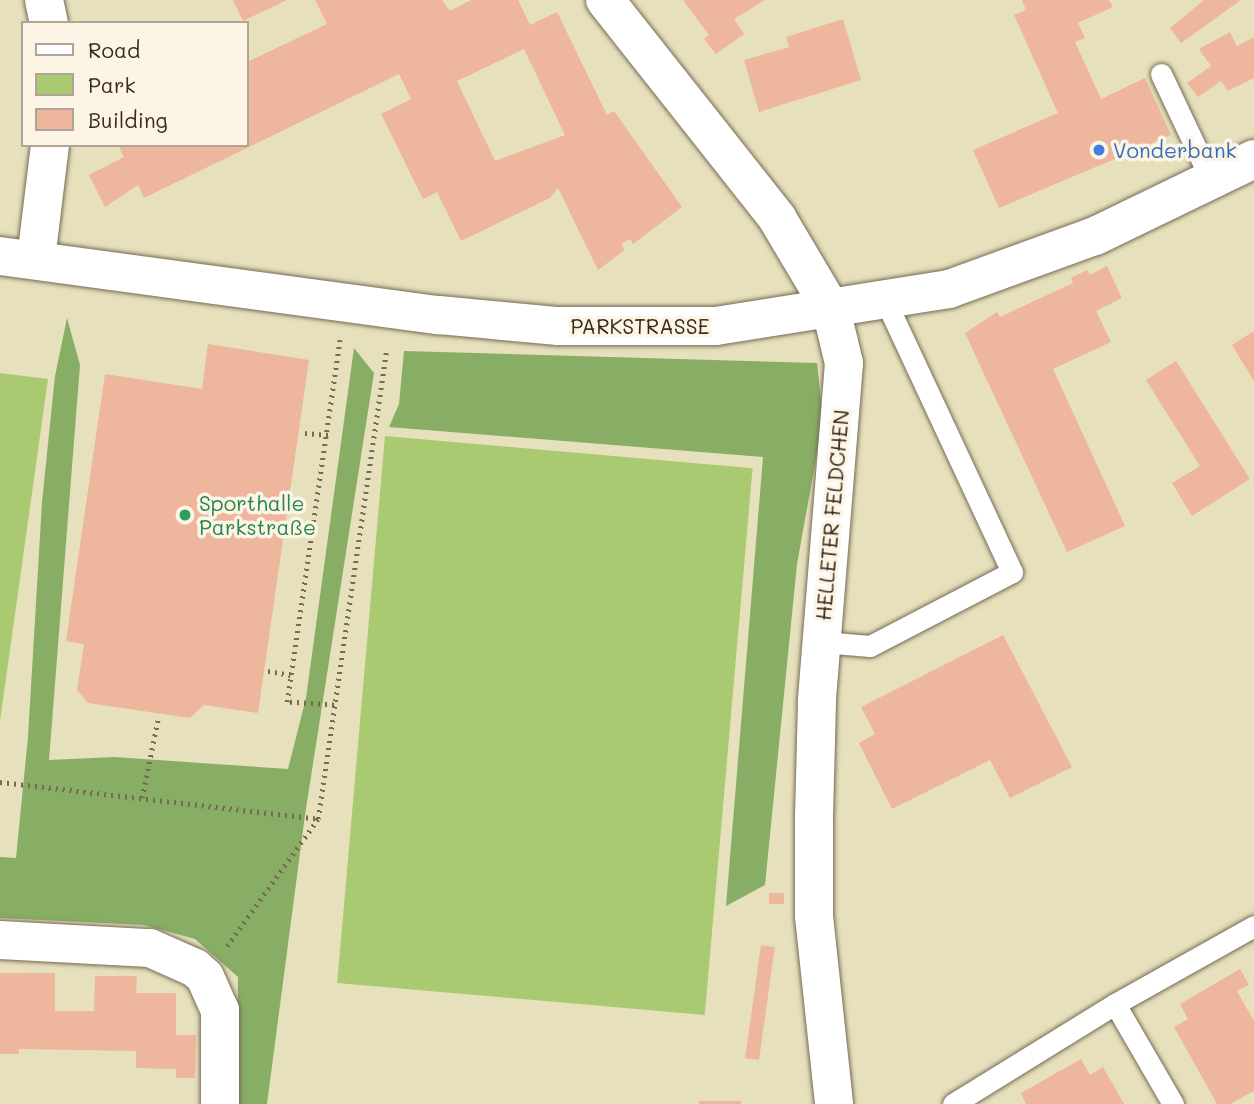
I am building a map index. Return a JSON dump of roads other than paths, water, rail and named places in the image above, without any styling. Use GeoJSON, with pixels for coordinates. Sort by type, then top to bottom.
{"type":"FeatureCollection","features":[{"type":"Feature","properties":{"kind":"street"},"geometry":{"type":"LineString","coordinates":[[44,0],[49,21]]}},
{"type":"Feature","properties":{"kind":"street","name":"HELLETER FELDCHEN"},"geometry":{"type":"LineString","coordinates":[[606,0],[777,218],[831,309],[844,363],[822,642],[814,916],[834,1104]]}},
{"type":"Feature","properties":{"kind":"street"},"geometry":{"type":"LineString","coordinates":[[18,257],[49,147]]}},
{"type":"Feature","properties":{"kind":"street","name":"PARKSTRASSE"},"geometry":{"type":"LineString","coordinates":[[18,257],[393,309],[558,326],[716,326],[949,289],[1018,267],[1095,236],[1254,159]]}},
{"type":"Feature","properties":{"kind":"street"},"geometry":{"type":"LineString","coordinates":[[0,940],[150,948],[181,959],[205,977],[220,1010],[220,1104]]}},
{"type":"Feature","properties":{"kind":"lane"},"geometry":{"type":"LineString","coordinates":[[1161,74],[1211,180]]}},
{"type":"Feature","properties":{"kind":"lane"},"geometry":{"type":"LineString","coordinates":[[822,642],[870,646],[1012,572],[885,300]]}},
{"type":"Feature","properties":{"kind":"lane"},"geometry":{"type":"LineString","coordinates":[[953,1104],[1115,1004],[1254,926]]}},
{"type":"Feature","properties":{"kind":"lane"},"geometry":{"type":"LineString","coordinates":[[1115,1004],[1173,1104]]}},
{"type":"Feature","properties":{"kind":"place","name":"Vonderbank"},"geometry":{"type":"Point","coordinates":[1099,150]}},
{"type":"Feature","properties":{"kind":"place","name":"Sporthalle Parkstraße"},"geometry":{"type":"Point","coordinates":[185,515]}}]}
